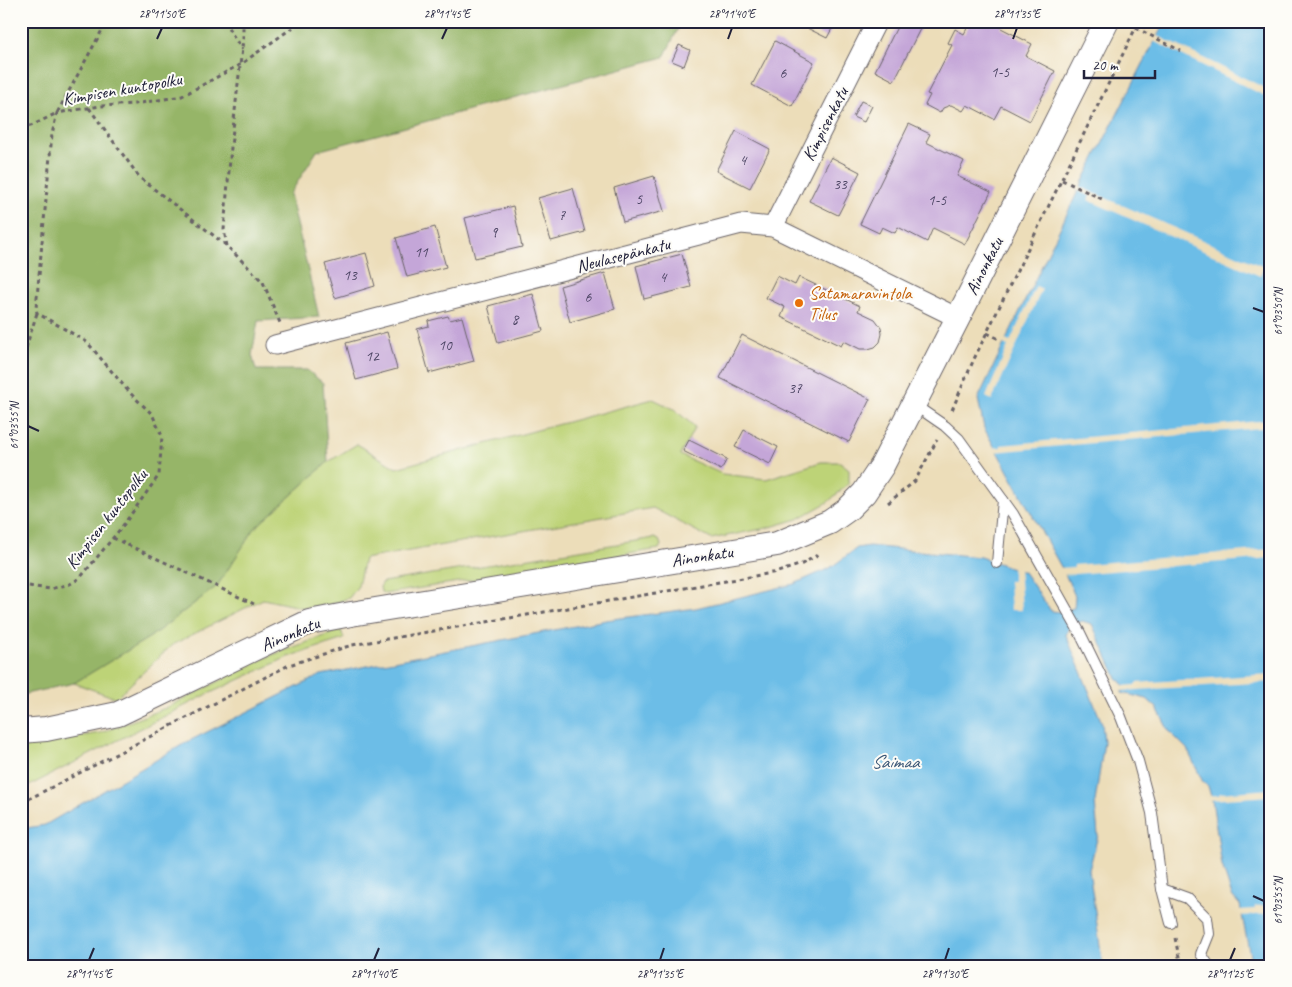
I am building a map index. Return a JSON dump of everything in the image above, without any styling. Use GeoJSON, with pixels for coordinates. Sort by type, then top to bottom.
{"type":"FeatureCollection","features":[{"type":"Feature","properties":{"kind":"street","name":"Kimpisenkatu"},"geometry":{"type":"LineString","coordinates":[[773,228],[877,21]]}},
{"type":"Feature","properties":{"kind":"street","name":"Ainonkatu"},"geometry":{"type":"LineString","coordinates":[[21,731],[46,730],[118,714],[309,622],[777,544],[830,522],[847,510],[864,493],[882,466],[1107,21]]}},
{"type":"Feature","properties":{"kind":"street","name":"Neulasepänkatu"},"geometry":{"type":"LineString","coordinates":[[281,343],[741,224],[773,228],[958,318]]}},
{"type":"Feature","properties":{"kind":"lane"},"geometry":{"type":"LineString","coordinates":[[913,404],[945,426],[959,439],[1013,514],[1080,633],[1121,717],[1138,761],[1152,813],[1162,889],[1171,923]]}},
{"type":"Feature","properties":{"kind":"lane"},"geometry":{"type":"LineString","coordinates":[[997,563],[1003,500]]}},
{"type":"Feature","properties":{"kind":"lane"},"geometry":{"type":"LineString","coordinates":[[1162,889],[1187,898],[1207,918],[1209,934],[1201,954],[1209,966]]}},
{"type":"Feature","properties":{"kind":"path","name":"Kimpisen kuntopolku"},"geometry":{"type":"LineString","coordinates":[[21,585],[50,589],[70,584],[80,578],[113,538],[159,475],[162,436],[152,414],[129,392],[87,342],[37,313],[36,308],[52,134],[57,113],[107,21]]}},
{"type":"Feature","properties":{"kind":"path"},"geometry":{"type":"LineString","coordinates":[[224,21],[242,51]]}},
{"type":"Feature","properties":{"kind":"path"},"geometry":{"type":"LineString","coordinates":[[227,246],[224,230],[241,64],[243,21]]}},
{"type":"Feature","properties":{"kind":"path","name":"Kimpisen kuntopolku"},"geometry":{"type":"LineString","coordinates":[[21,125],[31,126],[57,113],[90,107],[135,104],[182,96],[241,64],[302,21]]}},
{"type":"Feature","properties":{"kind":"path"},"geometry":{"type":"LineString","coordinates":[[885,505],[915,481],[945,426],[987,333],[1140,21]]}},
{"type":"Feature","properties":{"kind":"path"},"geometry":{"type":"LineString","coordinates":[[1136,28],[1181,51]]}},
{"type":"Feature","properties":{"kind":"path"},"geometry":{"type":"LineString","coordinates":[[90,107],[140,178],[227,246],[264,282],[281,343]]}},
{"type":"Feature","properties":{"kind":"path"},"geometry":{"type":"LineString","coordinates":[[1062,180],[1102,199]]}},
{"type":"Feature","properties":{"kind":"path"},"geometry":{"type":"LineString","coordinates":[[21,363],[37,313]]}},
{"type":"Feature","properties":{"kind":"path"},"geometry":{"type":"LineString","coordinates":[[987,333],[999,339]]}},
{"type":"Feature","properties":{"kind":"path"},"geometry":{"type":"LineString","coordinates":[[113,538],[254,604]]}},
{"type":"Feature","properties":{"kind":"path"},"geometry":{"type":"LineString","coordinates":[[21,803],[289,665],[352,645],[778,572],[802,564],[823,552]]}},
{"type":"Feature","properties":{"kind":"path"},"geometry":{"type":"LineString","coordinates":[[1171,923],[1181,966]]}},
{"type":"Feature","properties":{"kind":"green space"},"geometry":{"type":"Polygon","coordinates":[[[21,21],[682,21],[664,57],[317,151],[290,194],[319,317],[258,321],[252,355],[256,370],[307,370],[323,383],[328,462],[255,528],[217,586],[150,637],[74,683],[21,695],[21,21]]]}},
{"type":"Feature","properties":{"kind":"green space"},"geometry":{"type":"Polygon","coordinates":[[[653,399],[674,409],[695,427],[680,455],[722,474],[766,479],[821,462],[840,462],[849,469],[849,483],[828,502],[798,519],[767,528],[711,539],[653,508],[364,559],[358,586],[349,598],[329,605],[304,608],[263,599],[172,645],[116,698],[74,683],[150,637],[217,586],[255,528],[328,462],[357,444],[396,468],[653,399]]]}},
{"type":"Feature","properties":{"kind":"green space"},"geometry":{"type":"Polygon","coordinates":[[[654,538],[659,540],[661,545],[659,549],[385,594],[381,592],[380,587],[383,582],[654,538]]]}},
{"type":"Feature","properties":{"kind":"green space"},"geometry":{"type":"Polygon","coordinates":[[[341,630],[344,639],[288,657],[204,696],[21,790],[21,747],[25,745],[100,733],[168,707],[269,656],[341,630]]]}},
{"type":"Feature","properties":{"kind":"water","name":"Saimaa"},"geometry":{"type":"Polygon","coordinates":[[[1165,21],[1271,21],[1271,966],[1252,966],[1240,905],[1232,896],[1222,866],[1212,800],[1208,786],[1203,782],[1187,749],[1169,731],[1157,708],[1147,699],[1122,693],[1122,691],[1127,690],[1121,681],[1118,680],[1092,624],[1082,621],[1069,627],[1066,635],[1102,723],[1104,742],[1095,802],[1098,835],[1089,870],[1103,966],[21,966],[21,829],[45,825],[187,742],[321,675],[606,620],[696,608],[794,584],[830,568],[857,548],[869,546],[980,557],[1024,572],[1051,611],[1061,612],[1074,608],[1075,596],[1065,574],[984,428],[978,399],[1080,187],[1165,21]]]}},
{"type":"Feature","properties":{"kind":"pier"},"geometry":{"type":"Polygon","coordinates":[[[1156,35],[1271,91],[1271,99],[1153,41],[1156,35]]]}},
{"type":"Feature","properties":{"kind":"pier"},"geometry":{"type":"Polygon","coordinates":[[[1078,186],[1264,267],[1260,276],[1088,200],[1090,196],[1076,190],[1078,186]]]}},
{"type":"Feature","properties":{"kind":"pier"},"geometry":{"type":"Polygon","coordinates":[[[1036,286],[1042,289],[992,400],[986,397],[1008,346],[1001,343],[1003,339],[1010,342],[1036,286]]]}},
{"type":"Feature","properties":{"kind":"pier"},"geometry":{"type":"Polygon","coordinates":[[[1271,420],[1271,427],[994,452],[992,448],[1001,447],[1001,445],[1271,420]]]}},
{"type":"Feature","properties":{"kind":"pier"},"geometry":{"type":"Polygon","coordinates":[[[1271,549],[1271,558],[1062,575],[1058,568],[1074,567],[1074,565],[1271,549]]]}},
{"type":"Feature","properties":{"kind":"pier"},"geometry":{"type":"Polygon","coordinates":[[[1012,565],[1019,567],[1022,610],[1011,610],[1009,581],[1013,581],[1012,565]]]}},
{"type":"Feature","properties":{"kind":"pier"},"geometry":{"type":"Polygon","coordinates":[[[1271,674],[1271,682],[1120,691],[1123,689],[1121,686],[1136,685],[1136,683],[1271,674]]]}},
{"type":"Feature","properties":{"kind":"pier"},"geometry":{"type":"Polygon","coordinates":[[[1271,789],[1271,796],[1209,800],[1208,796],[1219,795],[1220,793],[1271,789]]]}},
{"type":"Feature","properties":{"kind":"pier"},"geometry":{"type":"Polygon","coordinates":[[[1271,905],[1271,914],[1239,916],[1238,910],[1255,909],[1255,906],[1271,905]]]}},
{"type":"Feature","properties":{"kind":"building"},"geometry":{"type":"Polygon","coordinates":[[[793,21],[836,21],[827,38],[793,21]]]}},
{"type":"Feature","properties":{"kind":"building"},"geometry":{"type":"Polygon","coordinates":[[[900,21],[924,21],[894,81],[875,71],[900,21]]]}},
{"type":"Feature","properties":{"kind":"building"},"geometry":{"type":"Polygon","coordinates":[[[971,21],[1005,21],[1001,28],[1032,44],[1026,56],[1055,71],[1030,121],[1001,106],[994,119],[967,105],[963,111],[951,105],[943,108],[940,113],[925,105],[930,95],[927,94],[952,45],[948,43],[955,29],[964,34],[971,21]]]}},
{"type":"Feature","properties":{"kind":"building"},"geometry":{"type":"Polygon","coordinates":[[[775,41],[814,62],[792,106],[752,85],[775,41]]]}},
{"type":"Feature","properties":{"kind":"building"},"geometry":{"type":"Polygon","coordinates":[[[679,45],[690,50],[684,66],[672,61],[679,45]]]}},
{"type":"Feature","properties":{"kind":"building"},"geometry":{"type":"Polygon","coordinates":[[[861,101],[872,106],[864,122],[853,117],[861,101]]]}},
{"type":"Feature","properties":{"kind":"building"},"geometry":{"type":"Polygon","coordinates":[[[909,124],[930,134],[926,142],[964,161],[957,176],[991,192],[965,244],[933,228],[927,242],[898,227],[895,233],[882,227],[879,233],[860,224],[909,124]]]}},
{"type":"Feature","properties":{"kind":"building"},"geometry":{"type":"Polygon","coordinates":[[[736,131],[770,149],[750,188],[716,171],[736,131]]]}},
{"type":"Feature","properties":{"kind":"building"},"geometry":{"type":"Polygon","coordinates":[[[831,157],[860,172],[838,215],[809,201],[831,157]]]}},
{"type":"Feature","properties":{"kind":"building"},"geometry":{"type":"Polygon","coordinates":[[[654,176],[664,211],[623,222],[614,188],[654,176]]]}},
{"type":"Feature","properties":{"kind":"building"},"geometry":{"type":"Polygon","coordinates":[[[573,188],[585,232],[551,241],[538,198],[573,188]]]}},
{"type":"Feature","properties":{"kind":"building"},"geometry":{"type":"Polygon","coordinates":[[[513,206],[522,247],[475,258],[465,218],[513,206]]]}},
{"type":"Feature","properties":{"kind":"building"},"geometry":{"type":"Polygon","coordinates":[[[435,227],[446,267],[407,277],[396,238],[435,227]]]}},
{"type":"Feature","properties":{"kind":"building"},"geometry":{"type":"Polygon","coordinates":[[[366,253],[375,286],[335,298],[325,264],[366,253]]]}},
{"type":"Feature","properties":{"kind":"building"},"geometry":{"type":"Polygon","coordinates":[[[682,254],[691,287],[644,299],[636,266],[682,254]]]}},
{"type":"Feature","properties":{"kind":"building"},"geometry":{"type":"Polygon","coordinates":[[[605,273],[615,309],[570,322],[560,286],[605,273]]]}},
{"type":"Feature","properties":{"kind":"building"},"geometry":{"type":"Polygon","coordinates":[[[777,276],[795,285],[799,277],[860,306],[858,311],[875,319],[881,327],[880,342],[875,347],[868,349],[860,349],[844,341],[841,346],[781,317],[785,307],[766,298],[777,276]]]}},
{"type":"Feature","properties":{"kind":"building"},"geometry":{"type":"Polygon","coordinates":[[[533,294],[543,331],[498,343],[488,306],[533,294]]]}},
{"type":"Feature","properties":{"kind":"building"},"geometry":{"type":"Polygon","coordinates":[[[448,316],[450,320],[462,317],[474,361],[429,373],[417,329],[429,326],[428,321],[448,316]]]}},
{"type":"Feature","properties":{"kind":"building"},"geometry":{"type":"Polygon","coordinates":[[[387,332],[397,369],[356,380],[346,343],[387,332]]]}},
{"type":"Feature","properties":{"kind":"building"},"geometry":{"type":"Polygon","coordinates":[[[742,335],[870,399],[849,442],[720,378],[742,335]]]}},
{"type":"Feature","properties":{"kind":"building"},"geometry":{"type":"Polygon","coordinates":[[[744,430],[778,447],[770,464],[735,447],[744,430]]]}},
{"type":"Feature","properties":{"kind":"building"},"geometry":{"type":"Polygon","coordinates":[[[689,440],[727,459],[721,470],[683,451],[689,440]]]}},
{"type":"Feature","properties":{"kind":"place","name":"Satamaravintola Tilus"},"geometry":{"type":"Point","coordinates":[799,303]}}]}
